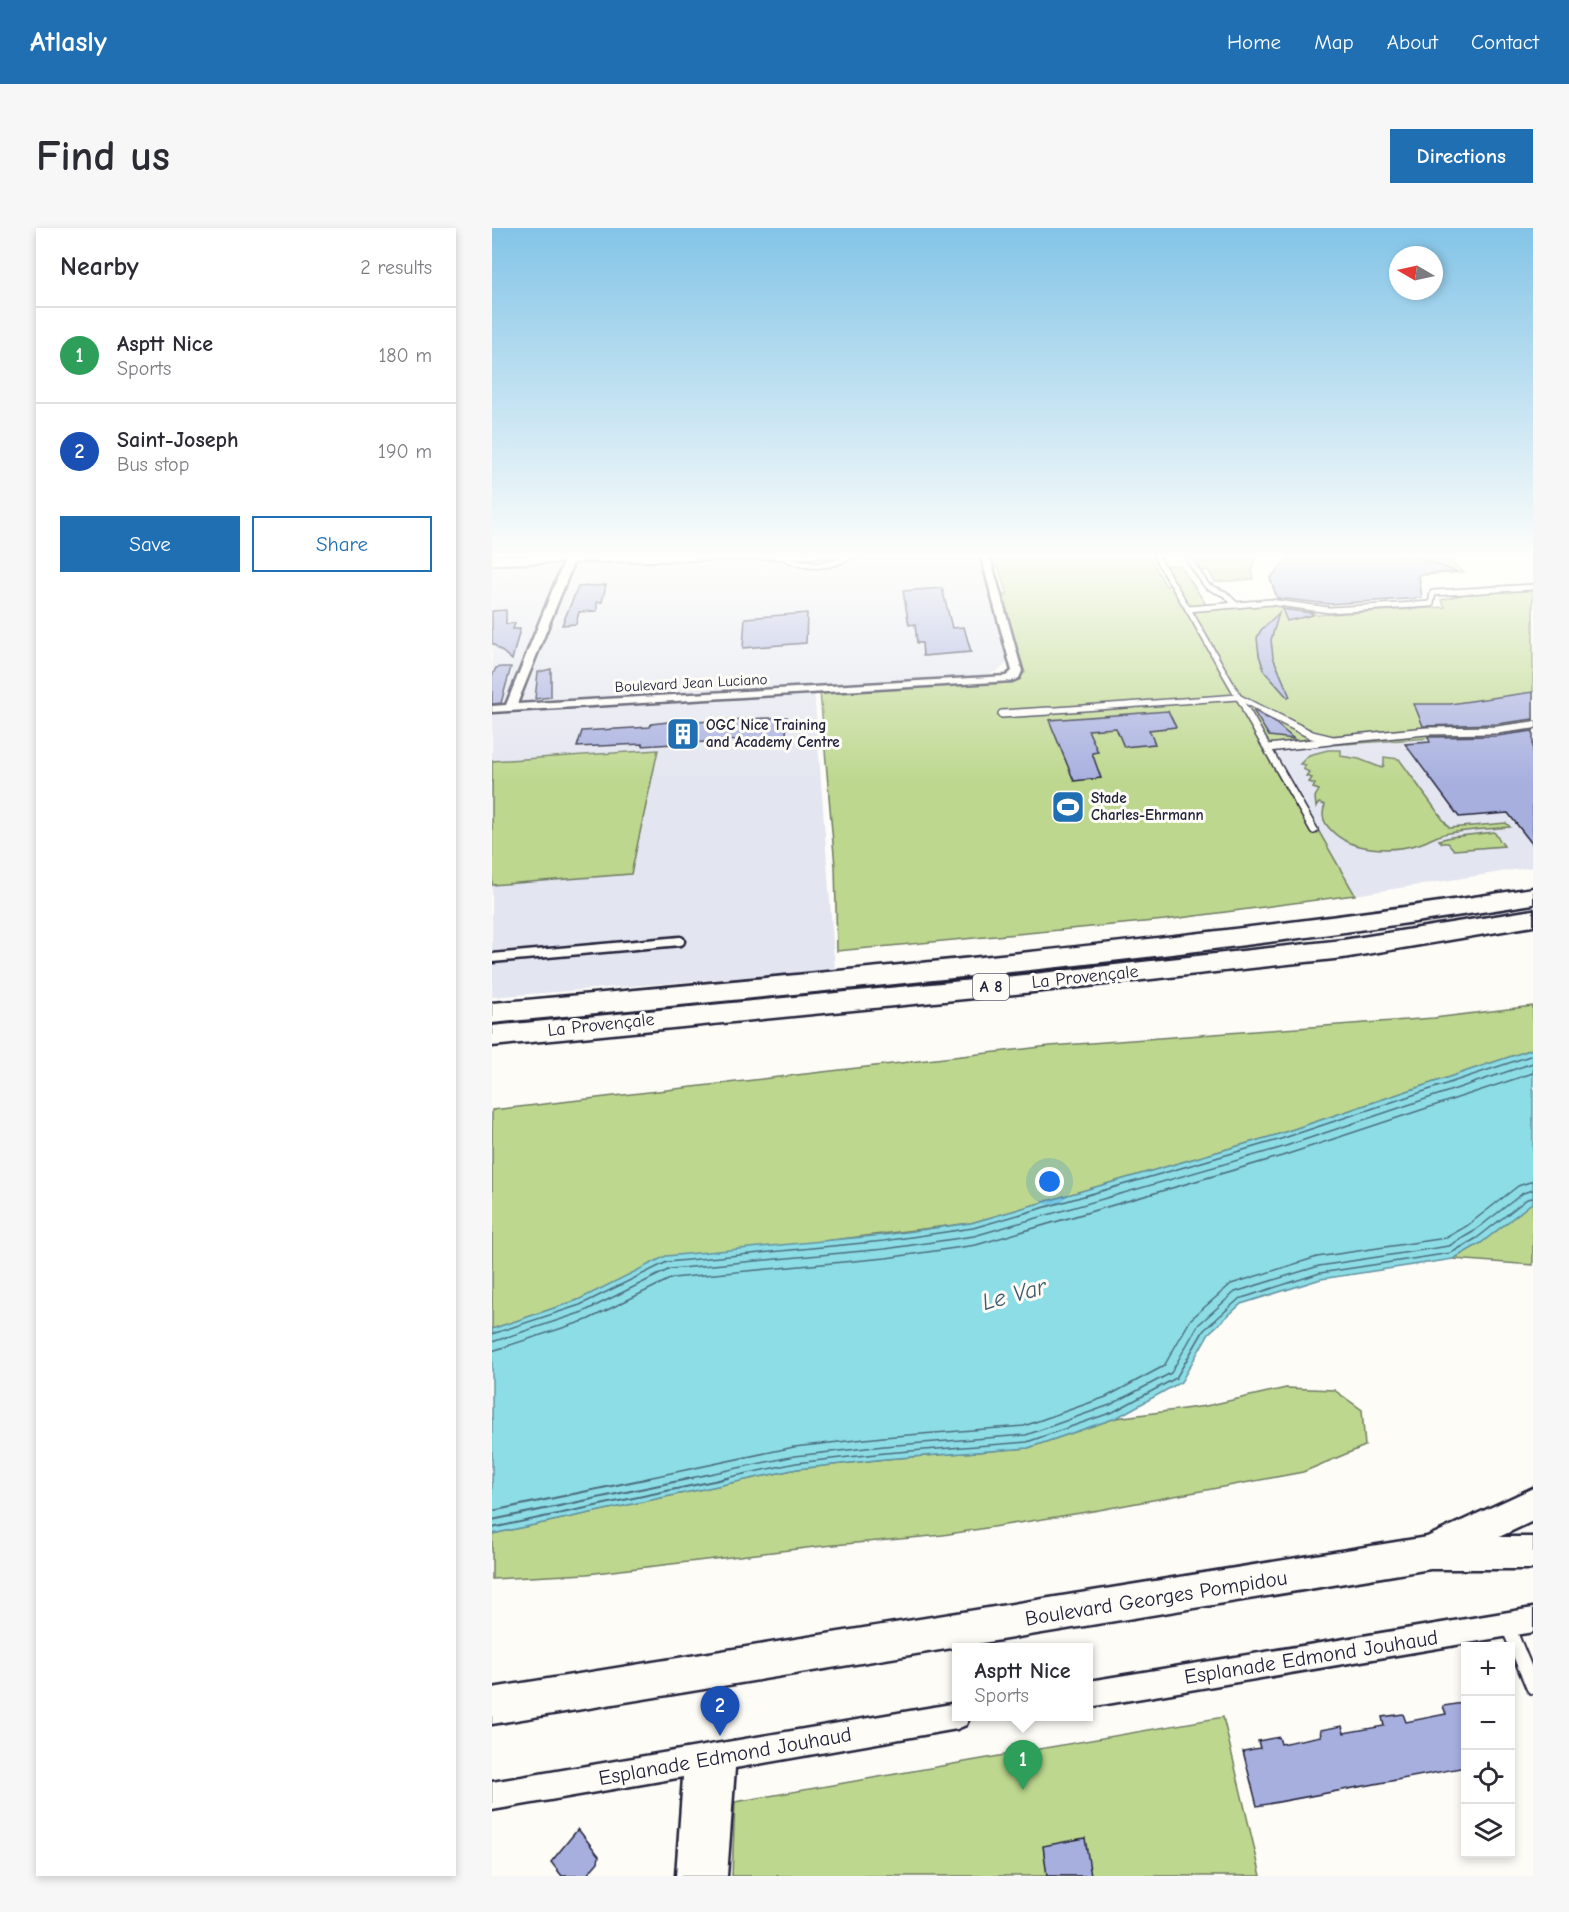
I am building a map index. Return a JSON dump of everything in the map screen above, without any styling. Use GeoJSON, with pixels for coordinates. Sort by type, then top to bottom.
{"type":"FeatureCollection","features":[{"type":"Feature","properties":{"kind":"highway","name":"La Provençale"},"geometry":{"type":"LineString","coordinates":[[492,1013],[1235,940],[1392,920],[1533,896]]}},
{"type":"Feature","properties":{"kind":"highway","name":"La Provençale"},"geometry":{"type":"LineString","coordinates":[[492,1036],[1026,984],[1342,949],[1533,918]]}},
{"type":"Feature","properties":{"kind":"main road","name":"Boulevard Georges Pompidou"},"geometry":{"type":"LineString","coordinates":[[1430,1553],[1533,1504]]}},
{"type":"Feature","properties":{"kind":"main road","name":"Boulevard Georges Pompidou"},"geometry":{"type":"LineString","coordinates":[[492,1706],[1430,1553],[1533,1552]]}},
{"type":"Feature","properties":{"kind":"street"},"geometry":{"type":"LineString","coordinates":[[510,708],[538,630]]}},
{"type":"Feature","properties":{"kind":"street","name":"Boulevard Jean Luciano"},"geometry":{"type":"LineString","coordinates":[[492,709],[1008,679],[1015,676],[1017,671],[1006,630]]}},
{"type":"Feature","properties":{"kind":"street","name":"Esplanade Edmond Jouhaud"},"geometry":{"type":"LineString","coordinates":[[1093,1693],[1533,1620]]}},
{"type":"Feature","properties":{"kind":"street","name":"Esplanade Edmond Jouhaud"},"geometry":{"type":"LineString","coordinates":[[492,1796],[952,1717]]}},
{"type":"Feature","properties":{"kind":"street"},"geometry":{"type":"LineString","coordinates":[[690,1876],[710,1759]]}},
{"type":"Feature","properties":{"kind":"street"},"geometry":{"type":"LineString","coordinates":[[710,1759],[713,1876]]}},
{"type":"Feature","properties":{"kind":"lane"},"geometry":{"type":"LineString","coordinates":[[1200,630],[1314,830]]}},
{"type":"Feature","properties":{"kind":"lane"},"geometry":{"type":"LineString","coordinates":[[1002,714],[1238,697],[1312,735],[1333,740]]}},
{"type":"Feature","properties":{"kind":"lane"},"geometry":{"type":"LineString","coordinates":[[1268,748],[1333,740],[1427,732],[1497,730],[1533,725]]}},
{"type":"Feature","properties":{"kind":"lane"},"geometry":{"type":"LineString","coordinates":[[492,958],[680,941]]}},
{"type":"Feature","properties":{"kind":"lane"},"geometry":{"type":"LineString","coordinates":[[1507,1624],[1533,1687]]}},
{"type":"Feature","properties":{"kind":"shaded area"},"geometry":{"type":"Polygon","coordinates":[[[492,630],[1000,630],[1009,662],[996,672],[973,678],[814,688],[835,970],[492,997],[492,630]]]}},
{"type":"Feature","properties":{"kind":"shaded area"},"geometry":{"type":"Polygon","coordinates":[[[1533,731],[1533,867],[1355,895],[1272,749],[1533,731]]]}},
{"type":"Feature","properties":{"kind":"green space","name":"Stade Charles-Ehrmann"},"geometry":{"type":"Polygon","coordinates":[[[1012,630],[1533,630],[1533,731],[1272,749],[1355,895],[1165,920],[837,951],[835,866],[820,692],[1008,682],[1025,673],[1012,630]]]}},
{"type":"Feature","properties":{"kind":"green space"},"geometry":{"type":"Polygon","coordinates":[[[658,750],[631,874],[492,885],[492,761],[658,750]]]}},
{"type":"Feature","properties":{"kind":"green space"},"geometry":{"type":"Polygon","coordinates":[[[1328,750],[1341,750],[1341,756],[1359,759],[1382,768],[1384,757],[1399,759],[1449,828],[1506,823],[1510,827],[1445,834],[1408,847],[1385,849],[1349,843],[1326,824],[1323,815],[1325,805],[1319,803],[1316,807],[1315,797],[1319,790],[1313,788],[1315,784],[1309,782],[1312,778],[1306,776],[1309,772],[1303,769],[1306,765],[1300,764],[1309,755],[1328,750]]]}},
{"type":"Feature","properties":{"kind":"green space"},"geometry":{"type":"Polygon","coordinates":[[[1494,832],[1504,846],[1454,850],[1448,843],[1442,843],[1439,840],[1451,837],[1494,832]]]}},
{"type":"Feature","properties":{"kind":"green space"},"geometry":{"type":"Polygon","coordinates":[[[1533,1006],[1533,1049],[1276,1135],[971,1223],[825,1241],[578,1300],[492,1329],[492,1110],[1050,1046],[1434,1018],[1533,1006]]]}},
{"type":"Feature","properties":{"kind":"green space"},"geometry":{"type":"Polygon","coordinates":[[[1533,1202],[1533,1265],[1453,1259],[1481,1243],[1533,1202]]]}},
{"type":"Feature","properties":{"kind":"green space"},"geometry":{"type":"Polygon","coordinates":[[[1286,1388],[1334,1390],[1362,1410],[1365,1446],[1303,1472],[1099,1510],[943,1535],[823,1546],[587,1574],[492,1579],[492,1534],[797,1469],[885,1459],[1028,1448],[1116,1418],[1206,1406],[1286,1388]]]}},
{"type":"Feature","properties":{"kind":"green space"},"geometry":{"type":"Polygon","coordinates":[[[1223,1717],[1261,1876],[732,1876],[735,1802],[1223,1717]]]}},
{"type":"Feature","properties":{"kind":"water","name":"Le Var"},"geometry":{"type":"Polygon","coordinates":[[[1533,1049],[1533,1202],[1481,1243],[1453,1259],[1321,1279],[1241,1304],[1209,1333],[1181,1382],[1116,1418],[1028,1448],[885,1459],[797,1469],[492,1534],[492,1329],[578,1300],[666,1256],[884,1235],[971,1223],[1276,1135],[1533,1049]]]}},
{"type":"Feature","properties":{"kind":"building"},"geometry":{"type":"Polygon","coordinates":[[[492,630],[520,630],[512,660],[492,643],[492,630]]]}},
{"type":"Feature","properties":{"kind":"building"},"geometry":{"type":"Polygon","coordinates":[[[744,630],[806,630],[806,643],[743,648],[744,630]]]}},
{"type":"Feature","properties":{"kind":"building"},"geometry":{"type":"Polygon","coordinates":[[[916,630],[965,630],[971,652],[923,656],[922,643],[917,643],[916,630]]]}},
{"type":"Feature","properties":{"kind":"building"},"geometry":{"type":"Polygon","coordinates":[[[1261,630],[1274,630],[1271,640],[1273,657],[1290,697],[1288,698],[1264,671],[1257,638],[1261,630]]]}},
{"type":"Feature","properties":{"kind":"building"},"geometry":{"type":"Polygon","coordinates":[[[511,667],[501,703],[492,704],[492,676],[496,668],[511,667]]]}},
{"type":"Feature","properties":{"kind":"building"},"geometry":{"type":"Polygon","coordinates":[[[551,669],[551,697],[535,699],[538,672],[551,669]]]}},
{"type":"Feature","properties":{"kind":"building"},"geometry":{"type":"Polygon","coordinates":[[[1533,692],[1533,719],[1497,724],[1423,726],[1414,704],[1450,704],[1533,692]]]}},
{"type":"Feature","properties":{"kind":"building"},"geometry":{"type":"Polygon","coordinates":[[[1253,710],[1274,722],[1294,739],[1269,736],[1253,710]]]}},
{"type":"Feature","properties":{"kind":"building"},"geometry":{"type":"Polygon","coordinates":[[[1168,711],[1176,727],[1149,730],[1155,744],[1124,747],[1116,728],[1088,730],[1098,752],[1092,753],[1101,778],[1074,781],[1049,720],[1168,711]]]}},
{"type":"Feature","properties":{"kind":"building","name":"OGC Nice Training and Academy Centre"},"geometry":{"type":"Polygon","coordinates":[[[787,717],[786,737],[642,746],[643,744],[577,747],[582,731],[650,727],[651,724],[677,721],[693,727],[695,722],[787,717]]]}},
{"type":"Feature","properties":{"kind":"building"},"geometry":{"type":"Polygon","coordinates":[[[1533,731],[1533,845],[1508,813],[1459,817],[1405,744],[1430,742],[1428,737],[1497,736],[1533,731]]]}},
{"type":"Feature","properties":{"kind":"building"},"geometry":{"type":"Polygon","coordinates":[[[1461,1703],[1461,1768],[1257,1806],[1243,1751],[1260,1748],[1258,1741],[1279,1737],[1281,1744],[1321,1736],[1320,1730],[1342,1726],[1344,1733],[1384,1726],[1382,1717],[1403,1714],[1406,1722],[1446,1714],[1443,1706],[1461,1703]]]}},
{"type":"Feature","properties":{"kind":"building"},"geometry":{"type":"Polygon","coordinates":[[[578,1829],[599,1856],[598,1862],[586,1876],[562,1876],[551,1862],[578,1829]]]}},
{"type":"Feature","properties":{"kind":"building"},"geometry":{"type":"Polygon","coordinates":[[[1085,1838],[1091,1876],[1047,1876],[1043,1846],[1085,1838]]]}},
{"type":"Feature","properties":{"kind":"place","name":"OGC Nice Training and Academy Centre"},"geometry":{"type":"Point","coordinates":[683,734]}},
{"type":"Feature","properties":{"kind":"place","name":"Stade Charles-Ehrmann"},"geometry":{"type":"Point","coordinates":[1068,807]}},
{"type":"Feature","properties":{"kind":"place","name":"Saint-Joseph"},"geometry":{"type":"Point","coordinates":[720,1736]}},
{"type":"Feature","properties":{"kind":"place","name":"Asptt Nice"},"geometry":{"type":"Point","coordinates":[1023,1790]}}]}
